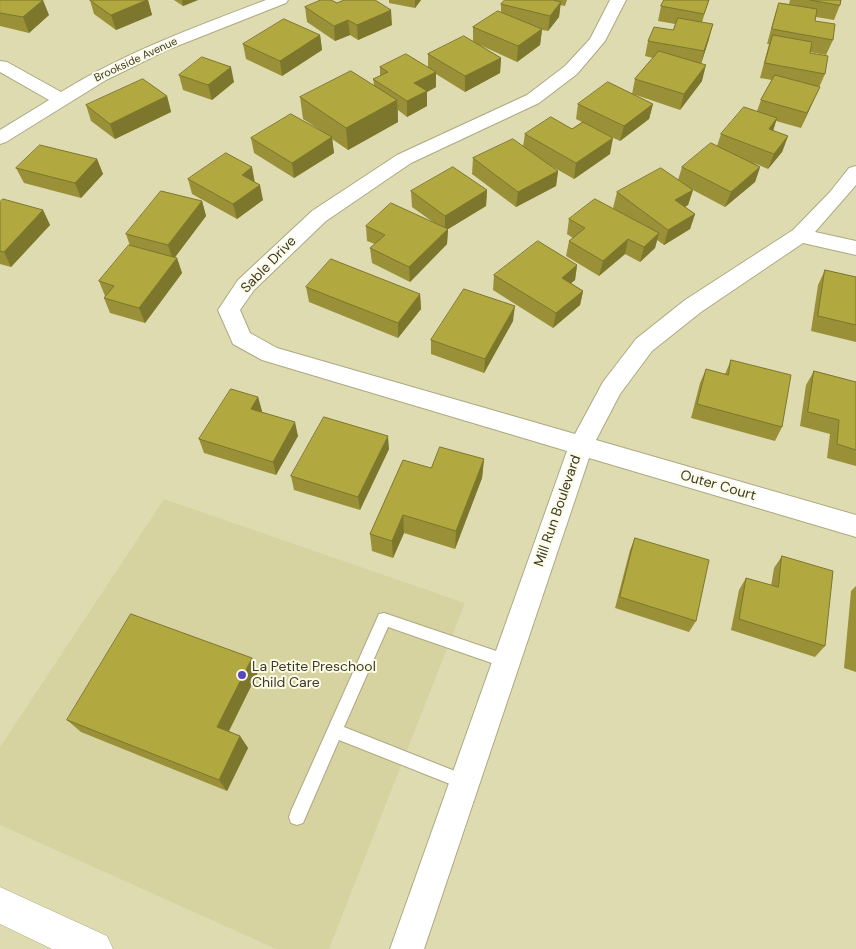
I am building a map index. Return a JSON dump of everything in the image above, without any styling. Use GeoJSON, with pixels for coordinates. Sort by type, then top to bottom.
{"type":"FeatureCollection","features":[{"type":"Feature","properties":{"kind":"street","name":"Brookside Avenue"},"geometry":{"type":"LineString","coordinates":[[0,138],[60,99],[100,76],[162,46],[280,0]]}},
{"type":"Feature","properties":{"kind":"street","name":"Sable Drive"},"geometry":{"type":"LineString","coordinates":[[581,446],[270,354],[241,338],[230,310],[246,285],[318,216],[404,159],[533,99],[571,70],[597,41],[618,0]]}},
{"type":"Feature","properties":{"kind":"street"},"geometry":{"type":"LineString","coordinates":[[1,66],[60,99]]}},
{"type":"Feature","properties":{"kind":"street","name":"Mill Run Boulevard"},"geometry":{"type":"LineString","coordinates":[[407,949],[581,446],[611,388],[644,345],[693,306],[800,235],[838,196],[856,172]]}},
{"type":"Feature","properties":{"kind":"street"},"geometry":{"type":"LineString","coordinates":[[800,235],[856,248]]}},
{"type":"Feature","properties":{"kind":"street","name":"Outer Court"},"geometry":{"type":"LineString","coordinates":[[581,446],[856,526]]}},
{"type":"Feature","properties":{"kind":"street"},"geometry":{"type":"LineString","coordinates":[[0,905],[94,949]]}},
{"type":"Feature","properties":{"kind":"lane"},"geometry":{"type":"LineString","coordinates":[[297,817],[384,619],[506,661]]}},
{"type":"Feature","properties":{"kind":"lane"},"geometry":{"type":"LineString","coordinates":[[335,731],[465,782]]}},
{"type":"Feature","properties":{"kind":"shaded area","name":"La Petite Preschool Child Care"},"geometry":{"type":"Polygon","coordinates":[[[164,499],[465,603],[329,949],[276,949],[0,825],[0,747],[164,499]]]}},
{"type":"Feature","properties":{"kind":"building"},"geometry":{"type":"Polygon","coordinates":[[[0,0],[43,0],[23,17],[0,13],[0,0]]]}},
{"type":"Feature","properties":{"kind":"building"},"geometry":{"type":"Polygon","coordinates":[[[90,0],[147,0],[111,15],[90,0]]]}},
{"type":"Feature","properties":{"kind":"building"},"geometry":{"type":"Polygon","coordinates":[[[321,0],[331,0],[337,3],[344,0],[375,0],[391,10],[357,25],[348,20],[334,26],[305,7],[321,0]]]}},
{"type":"Feature","properties":{"kind":"building"},"geometry":{"type":"Polygon","coordinates":[[[505,0],[553,0],[561,2],[550,16],[501,4],[505,0]]]}},
{"type":"Feature","properties":{"kind":"building"},"geometry":{"type":"Polygon","coordinates":[[[664,0],[709,0],[704,14],[661,6],[664,0]]]}},
{"type":"Feature","properties":{"kind":"building"},"geometry":{"type":"Polygon","coordinates":[[[810,0],[841,0],[840,5],[810,0]]]}},
{"type":"Feature","properties":{"kind":"building"},"geometry":{"type":"Polygon","coordinates":[[[779,3],[817,9],[815,21],[835,24],[833,40],[772,29],[779,3]]]}},
{"type":"Feature","properties":{"kind":"building"},"geometry":{"type":"Polygon","coordinates":[[[498,11],[542,29],[518,46],[473,27],[498,11]]]}},
{"type":"Feature","properties":{"kind":"building"},"geometry":{"type":"Polygon","coordinates":[[[678,18],[713,24],[704,51],[648,41],[654,27],[673,30],[678,18]]]}},
{"type":"Feature","properties":{"kind":"building"},"geometry":{"type":"Polygon","coordinates":[[[284,19],[320,35],[280,61],[243,44],[284,19]]]}},
{"type":"Feature","properties":{"kind":"building"},"geometry":{"type":"Polygon","coordinates":[[[773,35],[812,42],[810,53],[828,56],[825,74],[765,63],[773,35]]]}},
{"type":"Feature","properties":{"kind":"building"},"geometry":{"type":"Polygon","coordinates":[[[464,36],[501,58],[465,76],[428,54],[464,36]]]}},
{"type":"Feature","properties":{"kind":"building"},"geometry":{"type":"Polygon","coordinates":[[[659,51],[706,65],[684,94],[635,79],[659,51]]]}},
{"type":"Feature","properties":{"kind":"building"},"geometry":{"type":"Polygon","coordinates":[[[406,54],[436,72],[414,83],[427,91],[407,101],[373,79],[388,72],[380,67],[406,54]]]}},
{"type":"Feature","properties":{"kind":"building"},"geometry":{"type":"Polygon","coordinates":[[[202,57],[231,67],[208,85],[179,75],[202,57]]]}},
{"type":"Feature","properties":{"kind":"building"},"geometry":{"type":"Polygon","coordinates":[[[351,71],[397,100],[346,128],[300,97],[351,71]]]}},
{"type":"Feature","properties":{"kind":"building"},"geometry":{"type":"Polygon","coordinates":[[[775,75],[820,87],[807,113],[761,100],[775,75]]]}},
{"type":"Feature","properties":{"kind":"building"},"geometry":{"type":"Polygon","coordinates":[[[143,79],[167,96],[110,124],[86,105],[143,79]]]}},
{"type":"Feature","properties":{"kind":"building"},"geometry":{"type":"Polygon","coordinates":[[[608,82],[653,104],[624,126],[578,104],[608,82]]]}},
{"type":"Feature","properties":{"kind":"building"},"geometry":{"type":"Polygon","coordinates":[[[744,107],[777,118],[769,129],[788,136],[774,154],[721,134],[744,107]]]}},
{"type":"Feature","properties":{"kind":"building"},"geometry":{"type":"Polygon","coordinates":[[[291,114],[332,137],[292,163],[251,138],[291,114]]]}},
{"type":"Feature","properties":{"kind":"building"},"geometry":{"type":"Polygon","coordinates":[[[551,117],[572,129],[583,122],[613,138],[576,163],[525,134],[551,117]]]}},
{"type":"Feature","properties":{"kind":"building"},"geometry":{"type":"Polygon","coordinates":[[[513,139],[558,171],[518,192],[473,158],[513,139]]]}},
{"type":"Feature","properties":{"kind":"building"},"geometry":{"type":"Polygon","coordinates":[[[711,143],[760,167],[731,192],[682,167],[711,143]]]}},
{"type":"Feature","properties":{"kind":"building"},"geometry":{"type":"Polygon","coordinates":[[[40,145],[97,159],[75,183],[16,168],[40,145]]]}},
{"type":"Feature","properties":{"kind":"building"},"geometry":{"type":"Polygon","coordinates":[[[226,153],[252,167],[242,175],[260,185],[233,204],[188,179],[226,153]]]}},
{"type":"Feature","properties":{"kind":"building"},"geometry":{"type":"Polygon","coordinates":[[[453,167],[487,190],[445,216],[411,191],[453,167]]]}},
{"type":"Feature","properties":{"kind":"building"},"geometry":{"type":"Polygon","coordinates":[[[661,168],[693,190],[675,200],[695,214],[668,230],[617,192],[661,168]]]}},
{"type":"Feature","properties":{"kind":"building"},"geometry":{"type":"Polygon","coordinates":[[[161,191],[202,201],[168,245],[126,234],[161,191]]]}},
{"type":"Feature","properties":{"kind":"building"},"geometry":{"type":"Polygon","coordinates":[[[3,199],[43,210],[4,252],[0,251],[0,202],[3,199]]]}},
{"type":"Feature","properties":{"kind":"building"},"geometry":{"type":"Polygon","coordinates":[[[595,199],[659,233],[644,247],[628,239],[603,261],[569,241],[585,228],[569,219],[595,199]]]}},
{"type":"Feature","properties":{"kind":"building"},"geometry":{"type":"Polygon","coordinates":[[[391,203],[448,229],[409,267],[370,248],[385,235],[366,226],[391,203]]]}},
{"type":"Feature","properties":{"kind":"building"},"geometry":{"type":"Polygon","coordinates":[[[538,241],[577,265],[562,278],[583,291],[556,313],[494,275],[538,241]]]}},
{"type":"Feature","properties":{"kind":"building"},"geometry":{"type":"Polygon","coordinates":[[[129,245],[177,258],[139,308],[104,298],[114,286],[99,281],[129,245]]]}},
{"type":"Feature","properties":{"kind":"building"},"geometry":{"type":"Polygon","coordinates":[[[331,259],[420,294],[398,323],[306,287],[331,259]]]}},
{"type":"Feature","properties":{"kind":"building"},"geometry":{"type":"Polygon","coordinates":[[[825,270],[856,277],[856,325],[818,316],[825,270]]]}},
{"type":"Feature","properties":{"kind":"building"},"geometry":{"type":"Polygon","coordinates":[[[464,289],[515,306],[485,359],[431,340],[464,289]]]}},
{"type":"Feature","properties":{"kind":"building"},"geometry":{"type":"Polygon","coordinates":[[[731,360],[791,375],[782,427],[697,404],[706,369],[728,375],[731,360]]]}},
{"type":"Feature","properties":{"kind":"building"},"geometry":{"type":"Polygon","coordinates":[[[814,371],[856,382],[856,450],[837,444],[839,420],[808,412],[814,371]]]}},
{"type":"Feature","properties":{"kind":"building"},"geometry":{"type":"Polygon","coordinates":[[[231,389],[258,397],[251,409],[295,422],[273,462],[199,439],[231,389]]]}},
{"type":"Feature","properties":{"kind":"building"},"geometry":{"type":"Polygon","coordinates":[[[324,417],[388,436],[358,497],[291,476],[324,417]]]}},
{"type":"Feature","properties":{"kind":"building"},"geometry":{"type":"Polygon","coordinates":[[[440,447],[484,459],[456,531],[403,515],[392,541],[370,534],[403,460],[431,468],[440,447]]]}},
{"type":"Feature","properties":{"kind":"building"},"geometry":{"type":"Polygon","coordinates":[[[635,538],[709,560],[696,621],[620,597],[635,538]]]}},
{"type":"Feature","properties":{"kind":"building"},"geometry":{"type":"Polygon","coordinates":[[[782,556],[833,571],[825,646],[739,619],[746,578],[778,587],[782,556]]]}},
{"type":"Feature","properties":{"kind":"building"},"geometry":{"type":"Polygon","coordinates":[[[131,614],[252,658],[217,727],[240,736],[219,780],[67,720],[131,614]]]}},
{"type":"Feature","properties":{"kind":"place","name":"La Petite Preschool Child Care"},"geometry":{"type":"Point","coordinates":[242,675]}}]}
